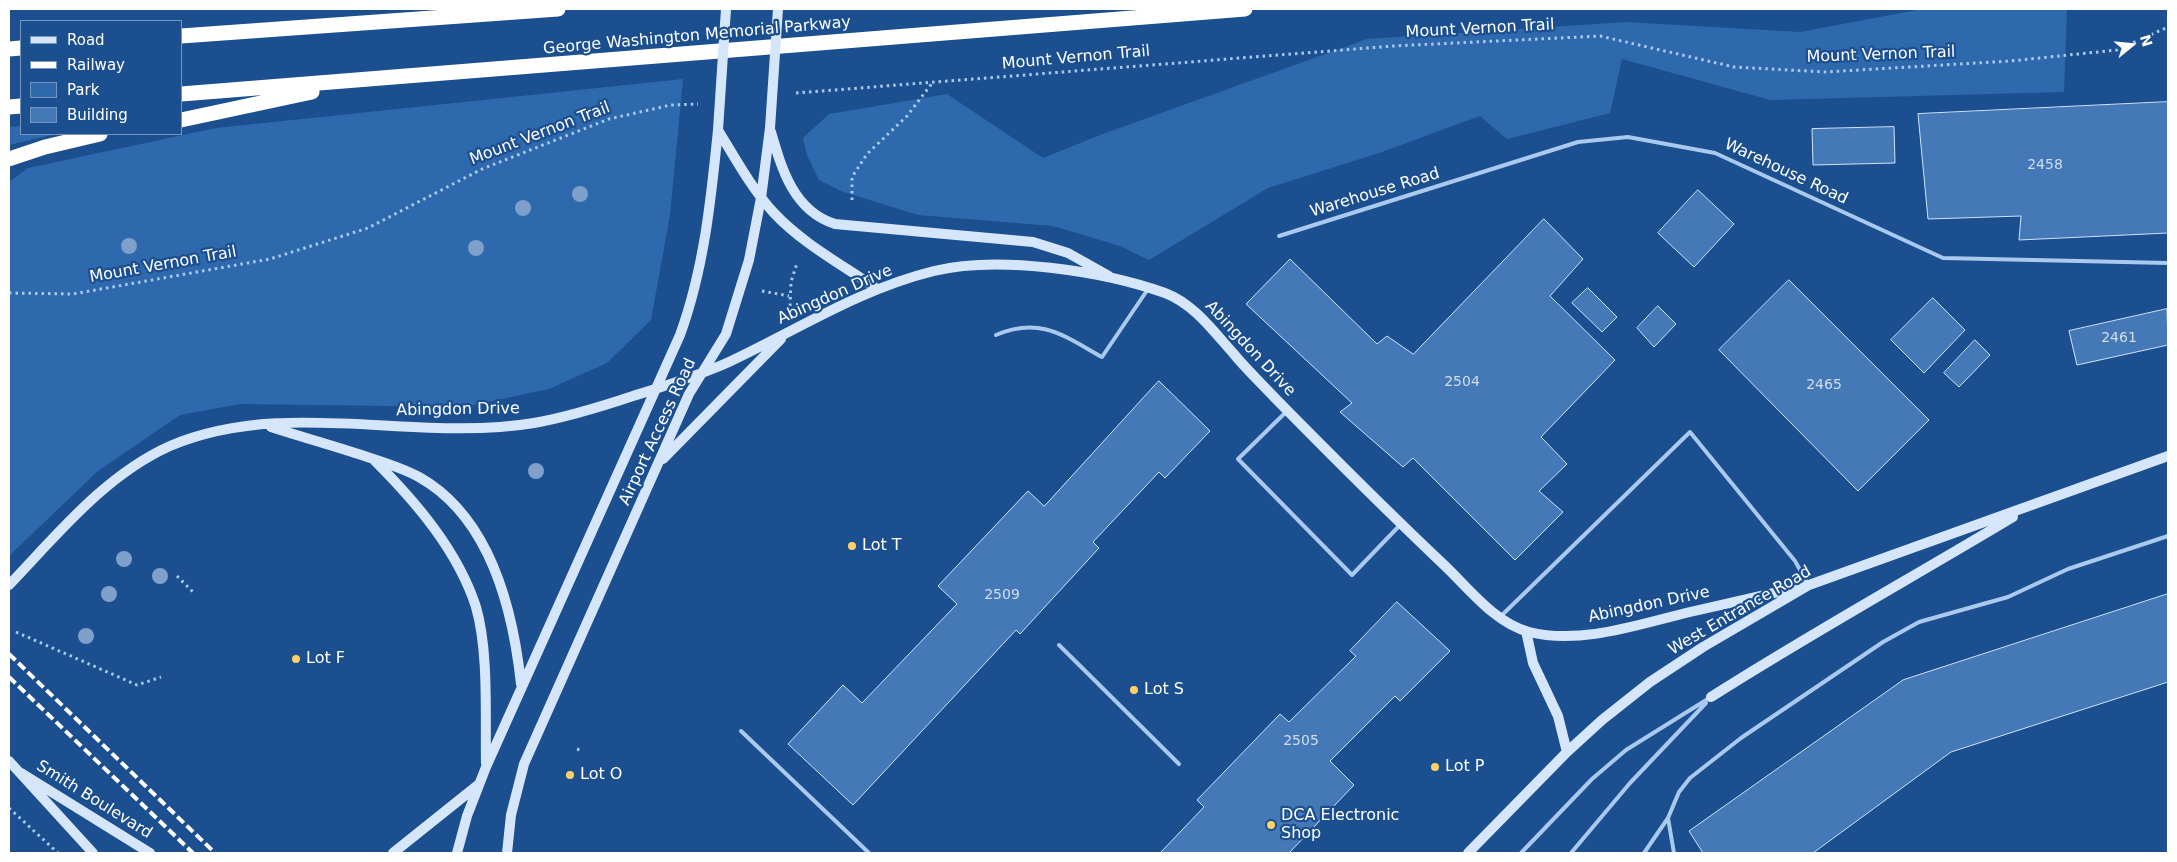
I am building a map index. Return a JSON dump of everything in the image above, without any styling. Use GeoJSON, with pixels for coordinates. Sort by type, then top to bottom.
{"type":"FeatureCollection","features":[{"type":"Feature","properties":{"kind":"highway"},"geometry":{"type":"LineString","coordinates":[[182,36],[558,9]]}},
{"type":"Feature","properties":{"kind":"highway","name":"George Washington Memorial Parkway"},"geometry":{"type":"LineString","coordinates":[[182,94],[1245,9]]}},
{"type":"Feature","properties":{"kind":"highway"},"geometry":{"type":"LineString","coordinates":[[182,120],[365,80]]}},
{"type":"Feature","properties":{"kind":"highway"},"geometry":{"type":"LineString","coordinates":[[9,159],[45,146],[95,135]]}},
{"type":"Feature","properties":{"kind":"main road","name":"Airport Access Road"},"geometry":{"type":"LineString","coordinates":[[479,784],[521,685],[680,335],[690,306],[702,258],[718,130],[726,9]]}},
{"type":"Feature","properties":{"kind":"main road","name":"Airport Access Road"},"geometry":{"type":"LineString","coordinates":[[507,853],[511,814],[524,764],[658,464],[700,374],[726,334],[734,311],[749,260],[761,198],[770,128],[778,9]]}},
{"type":"Feature","properties":{"kind":"main road"},"geometry":{"type":"LineString","coordinates":[[770,128],[786,177],[802,204],[822,220],[835,224],[1033,242],[1068,253],[1119,281]]}},
{"type":"Feature","properties":{"kind":"main road"},"geometry":{"type":"LineString","coordinates":[[718,130],[761,198],[775,214],[793,230],[877,289]]}},
{"type":"Feature","properties":{"kind":"main road","name":"Abingdon Drive"},"geometry":{"type":"LineString","coordinates":[[9,585],[89,502],[148,458],[195,438],[241,426],[263,424],[476,428],[510,426],[566,416],[654,390],[700,374],[877,289],[933,271],[980,265],[1026,266],[1119,281],[1166,294],[1190,308],[1288,411],[1401,524],[1500,617],[1526,631],[1576,635],[1602,632],[1809,585]]}},
{"type":"Feature","properties":{"kind":"main road"},"geometry":{"type":"LineString","coordinates":[[658,464],[787,333]]}},
{"type":"Feature","properties":{"kind":"main road"},"geometry":{"type":"LineString","coordinates":[[263,424],[401,468],[436,488],[451,502],[479,539],[492,564],[512,622],[521,685]]}},
{"type":"Feature","properties":{"kind":"main road","name":"West Entrance Road"},"geometry":{"type":"LineString","coordinates":[[1468,853],[1567,752],[1602,720],[1650,682],[1703,647],[1809,585],[2168,456]]}},
{"type":"Feature","properties":{"kind":"main road"},"geometry":{"type":"LineString","coordinates":[[372,459],[401,487],[422,513],[454,560],[476,607],[483,654],[486,767]]}},
{"type":"Feature","properties":{"kind":"main road"},"geometry":{"type":"LineString","coordinates":[[1711,697],[1800,641],[1879,597],[2034,505]]}},
{"type":"Feature","properties":{"kind":"main road"},"geometry":{"type":"LineString","coordinates":[[1526,631],[1532,663],[1558,716],[1567,752]]}},
{"type":"Feature","properties":{"kind":"main road","name":"Smith Boulevard"},"geometry":{"type":"LineString","coordinates":[[9,761],[93,853]]}},
{"type":"Feature","properties":{"kind":"main road","name":"Smith Boulevard"},"geometry":{"type":"LineString","coordinates":[[21,773],[150,853]]}},
{"type":"Feature","properties":{"kind":"main road"},"geometry":{"type":"LineString","coordinates":[[393,853],[479,784]]}},
{"type":"Feature","properties":{"kind":"main road"},"geometry":{"type":"LineString","coordinates":[[457,853],[479,784]]}},
{"type":"Feature","properties":{"kind":"lane","name":"Warehouse Road"},"geometry":{"type":"LineString","coordinates":[[1279,236],[1578,142],[1628,137],[1715,153],[1943,258],[2168,263]]}},
{"type":"Feature","properties":{"kind":"lane"},"geometry":{"type":"LineString","coordinates":[[996,335],[1010,328],[1025,326],[1042,327],[1054,330],[1102,357],[1148,289]]}},
{"type":"Feature","properties":{"kind":"lane"},"geometry":{"type":"LineString","coordinates":[[1288,411],[1238,459],[1352,575],[1401,524]]}},
{"type":"Feature","properties":{"kind":"lane"},"geometry":{"type":"LineString","coordinates":[[1500,617],[1690,432],[1796,561],[1809,585]]}},
{"type":"Feature","properties":{"kind":"lane"},"geometry":{"type":"LineString","coordinates":[[1644,853],[1668,818],[1679,792],[1690,778],[1742,738],[1883,642],[1918,622],[2008,597],[2068,569],[2168,536]]}},
{"type":"Feature","properties":{"kind":"lane"},"geometry":{"type":"LineString","coordinates":[[1058,645],[1179,764]]}},
{"type":"Feature","properties":{"kind":"lane"},"geometry":{"type":"LineString","coordinates":[[1521,853],[1592,779],[1626,750],[1711,697]]}},
{"type":"Feature","properties":{"kind":"lane"},"geometry":{"type":"LineString","coordinates":[[1571,853],[1630,782],[1711,697]]}},
{"type":"Feature","properties":{"kind":"lane"},"geometry":{"type":"LineString","coordinates":[[741,731],[869,853]]}},
{"type":"Feature","properties":{"kind":"lane"},"geometry":{"type":"LineString","coordinates":[[1668,818],[1674,853]]}},
{"type":"Feature","properties":{"kind":"path","name":"Mount Vernon Trail"},"geometry":{"type":"LineString","coordinates":[[788,94],[1393,46],[1600,36],[1734,67],[1825,72],[2010,61],[2117,50],[2168,27]]}},
{"type":"Feature","properties":{"kind":"path"},"geometry":{"type":"LineString","coordinates":[[852,200],[852,177],[867,154],[907,116],[933,82]]}},
{"type":"Feature","properties":{"kind":"path","name":"Mount Vernon Trail"},"geometry":{"type":"LineString","coordinates":[[9,293],[74,294],[270,259],[368,228],[482,169],[609,119],[671,105],[705,103]]}},
{"type":"Feature","properties":{"kind":"path"},"geometry":{"type":"LineString","coordinates":[[790,306],[789,296],[794,270],[801,256]]}},
{"type":"Feature","properties":{"kind":"path"},"geometry":{"type":"LineString","coordinates":[[756,290],[789,296]]}},
{"type":"Feature","properties":{"kind":"path"},"geometry":{"type":"LineString","coordinates":[[177,576],[193,592]]}},
{"type":"Feature","properties":{"kind":"path"},"geometry":{"type":"LineString","coordinates":[[16,632],[137,685],[161,677]]}},
{"type":"Feature","properties":{"kind":"path"},"geometry":{"type":"LineString","coordinates":[[9,808],[58,853]]}},
{"type":"Feature","properties":{"kind":"green space"},"geometry":{"type":"Polygon","coordinates":[[[1922,9],[2067,9],[2064,92],[1770,100],[1622,59],[1610,113],[1507,139],[1480,116],[1379,153],[1268,188],[1149,260],[1120,246],[1053,226],[918,215],[841,191],[819,180],[807,155],[803,138],[829,114],[947,94],[1043,158],[1100,135],[1367,39],[1626,22],[1800,32],[1922,9]]]}},
{"type":"Feature","properties":{"kind":"green space"},"geometry":{"type":"Polygon","coordinates":[[[683,79],[670,215],[651,320],[607,363],[549,389],[464,407],[240,404],[180,415],[98,471],[9,556],[9,182],[28,168],[216,128],[683,79]]]}},
{"type":"Feature","properties":{"kind":"green space"},"geometry":{"type":"Polygon","coordinates":[[[20,126],[20,135],[52,135],[9,145],[9,127],[20,126]]]}},
{"type":"Feature","properties":{"kind":"building"},"geometry":{"type":"Polygon","coordinates":[[[2168,102],[2168,233],[2019,240],[2021,216],[1928,219],[1918,114],[2168,102]]]}},
{"type":"Feature","properties":{"kind":"building"},"geometry":{"type":"Polygon","coordinates":[[[1894,127],[1895,163],[1813,165],[1812,129],[1894,127]]]}},
{"type":"Feature","properties":{"kind":"building"},"geometry":{"type":"Polygon","coordinates":[[[1698,190],[1734,224],[1694,267],[1658,233],[1698,190]]]}},
{"type":"Feature","properties":{"kind":"building"},"geometry":{"type":"Polygon","coordinates":[[[1544,219],[1583,259],[1550,296],[1615,360],[1541,437],[1567,464],[1539,491],[1563,512],[1515,560],[1413,458],[1403,467],[1340,412],[1352,403],[1246,304],[1290,259],[1377,344],[1387,336],[1413,354],[1544,219]]]}},
{"type":"Feature","properties":{"kind":"building"},"geometry":{"type":"Polygon","coordinates":[[[1789,280],[1929,420],[1858,491],[1719,350],[1789,280]]]}},
{"type":"Feature","properties":{"kind":"building"},"geometry":{"type":"Polygon","coordinates":[[[1588,288],[1617,317],[1602,332],[1572,303],[1588,288]]]}},
{"type":"Feature","properties":{"kind":"building"},"geometry":{"type":"Polygon","coordinates":[[[1933,298],[1965,330],[1924,373],[1891,340],[1933,298]]]}},
{"type":"Feature","properties":{"kind":"building"},"geometry":{"type":"Polygon","coordinates":[[[1658,306],[1676,324],[1654,347],[1637,328],[1658,306]]]}},
{"type":"Feature","properties":{"kind":"building"},"geometry":{"type":"Polygon","coordinates":[[[2167,309],[2168,345],[2077,365],[2069,331],[2167,309]]]}},
{"type":"Feature","properties":{"kind":"building"},"geometry":{"type":"Polygon","coordinates":[[[1975,340],[1990,355],[1959,387],[1944,373],[1975,340]]]}},
{"type":"Feature","properties":{"kind":"building"},"geometry":{"type":"Polygon","coordinates":[[[1159,381],[1210,431],[1165,478],[1159,472],[1093,542],[1099,548],[1020,634],[1016,630],[853,805],[788,744],[843,685],[862,703],[957,604],[938,586],[1028,491],[1044,506],[1159,381]]]}},
{"type":"Feature","properties":{"kind":"building"},"geometry":{"type":"Polygon","coordinates":[[[2168,594],[2168,682],[1951,752],[1813,853],[1703,853],[1689,831],[1903,680],[2168,594]]]}},
{"type":"Feature","properties":{"kind":"building"},"geometry":{"type":"Polygon","coordinates":[[[1397,602],[1450,651],[1400,701],[1395,696],[1330,761],[1354,785],[1289,853],[1160,853],[1204,807],[1197,800],[1280,714],[1289,722],[1356,656],[1350,651],[1397,602]]]}},
{"type":"Feature","properties":{"kind":"railway"},"geometry":{"type":"LineString","coordinates":[[9,654],[215,853]]}},
{"type":"Feature","properties":{"kind":"railway"},"geometry":{"type":"LineString","coordinates":[[9,677],[193,853]]}},
{"type":"Feature","properties":{"kind":"place","name":"Lot T"},"geometry":{"type":"Point","coordinates":[852,546]}},
{"type":"Feature","properties":{"kind":"place","name":"Lot F"},"geometry":{"type":"Point","coordinates":[296,659]}},
{"type":"Feature","properties":{"kind":"place","name":"Lot S"},"geometry":{"type":"Point","coordinates":[1134,690]}},
{"type":"Feature","properties":{"kind":"place","name":"Lot P"},"geometry":{"type":"Point","coordinates":[1435,767]}},
{"type":"Feature","properties":{"kind":"place","name":"Lot O"},"geometry":{"type":"Point","coordinates":[570,775]}},
{"type":"Feature","properties":{"kind":"place","name":"DCA Electronic Shop"},"geometry":{"type":"Point","coordinates":[1271,825]}}]}
